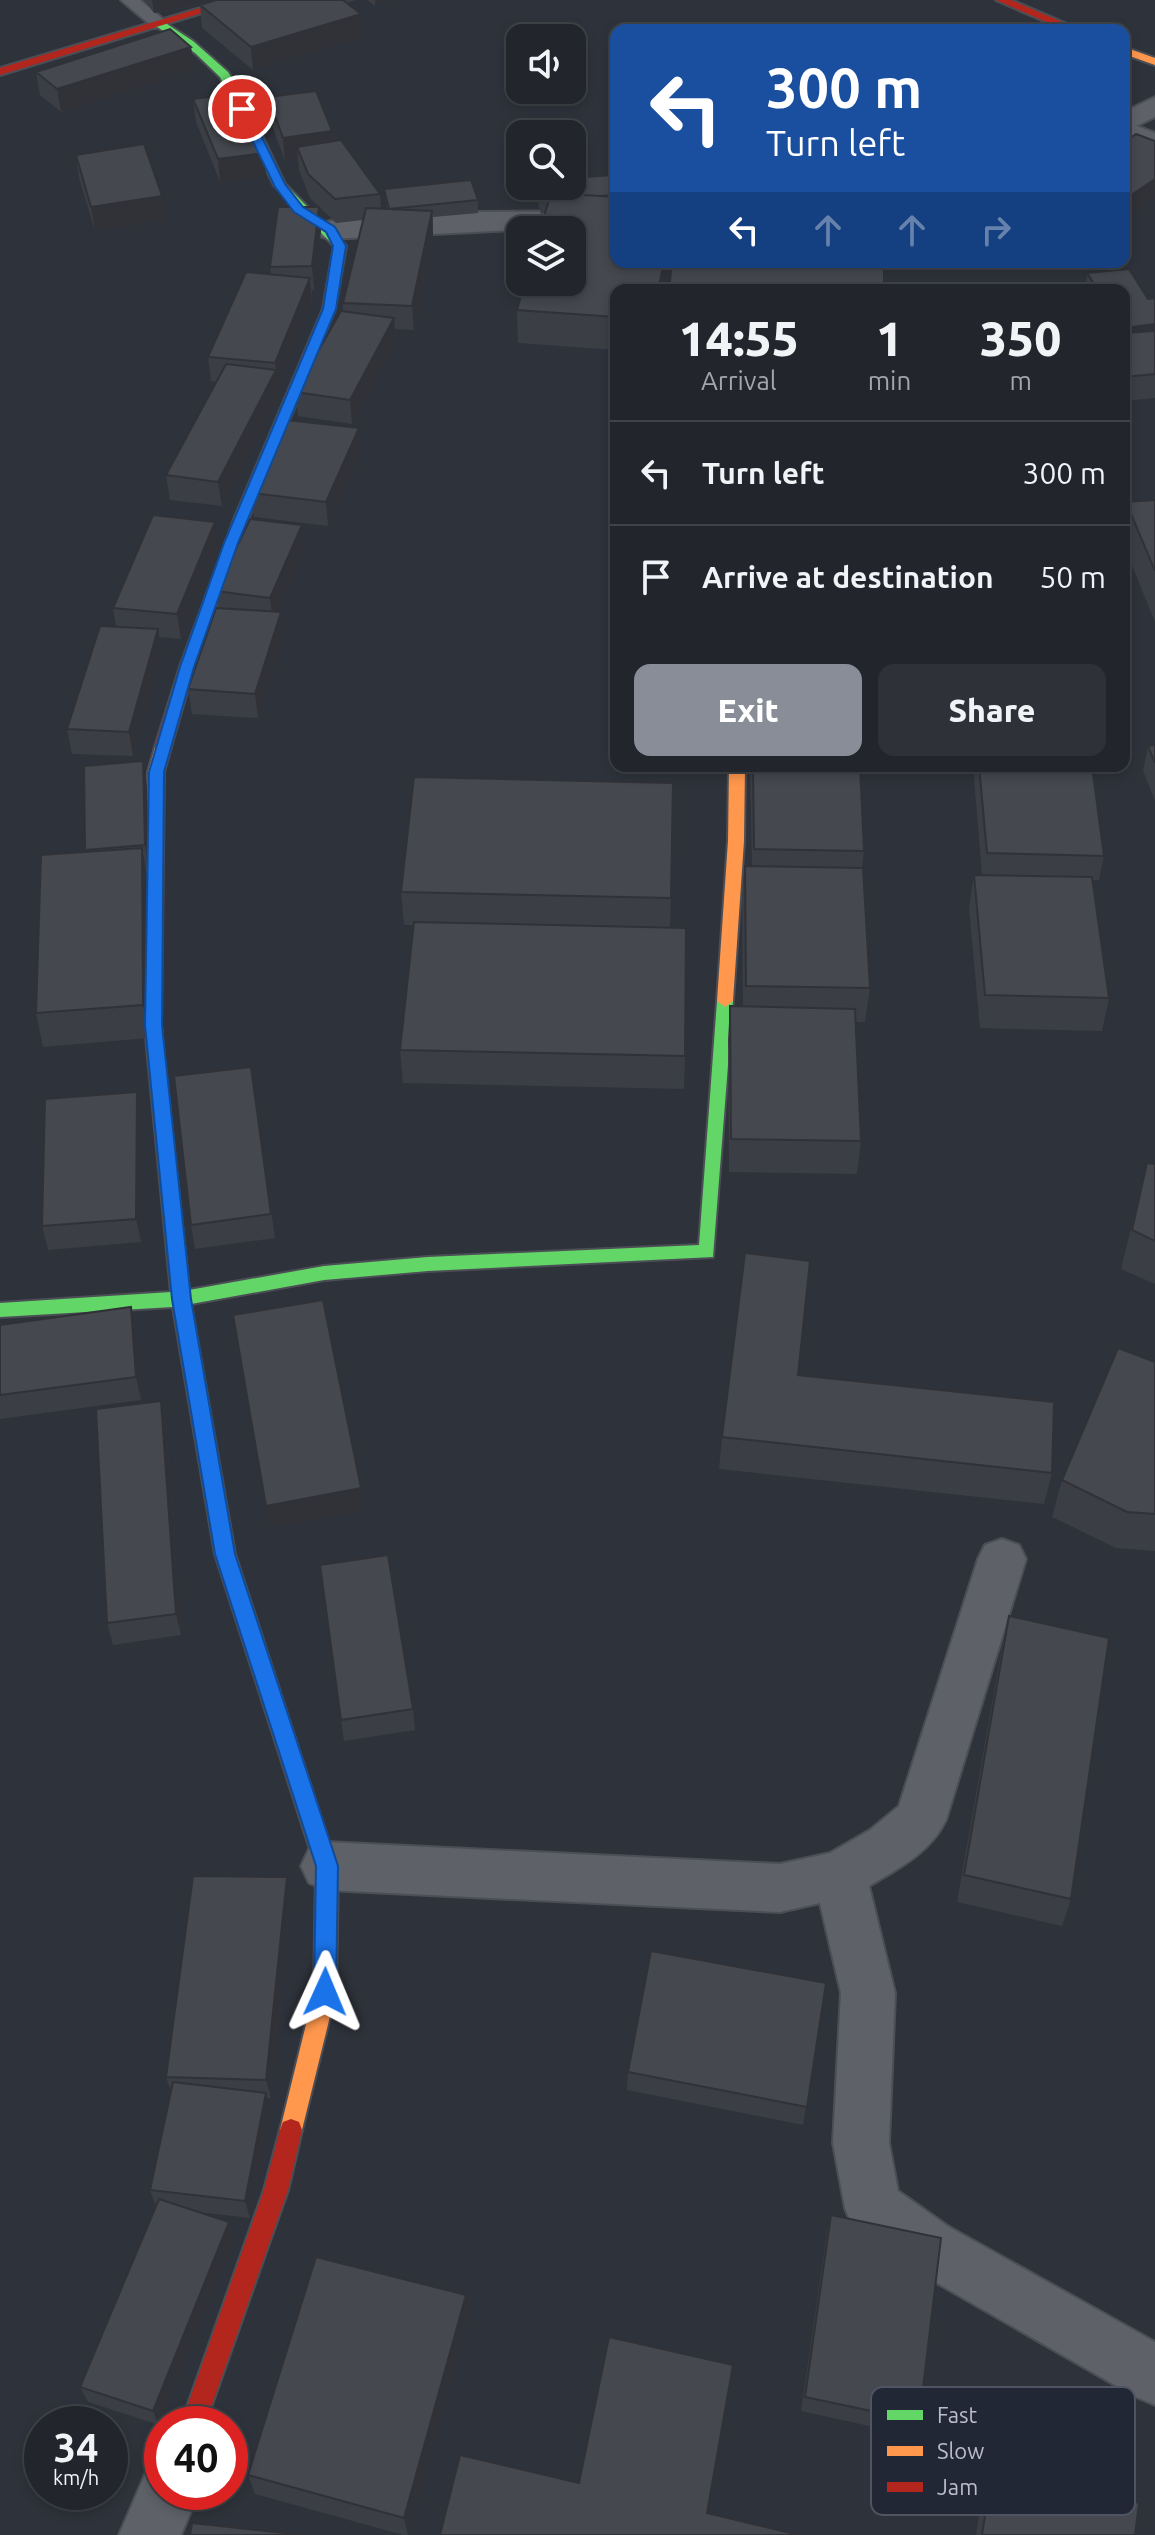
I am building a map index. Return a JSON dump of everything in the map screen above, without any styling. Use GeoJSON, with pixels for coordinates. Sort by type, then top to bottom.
{"type":"FeatureCollection","features":[{"type":"Feature","properties":{"kind":"street"},"geometry":{"type":"LineString","coordinates":[[4,69],[239,0]]}},
{"type":"Feature","properties":{"kind":"street"},"geometry":{"type":"LineString","coordinates":[[1001,0],[1060,24]]}},
{"type":"Feature","properties":{"kind":"street"},"geometry":{"type":"LineString","coordinates":[[160,24],[210,59],[230,83],[279,184],[299,209],[330,230],[340,246],[329,309],[231,543],[187,667],[156,772],[153,1025],[181,1299],[225,1554],[327,1866],[325,1992],[276,2190],[199,2406]]}},
{"type":"Feature","properties":{"kind":"street"},"geometry":{"type":"LineString","coordinates":[[1130,52],[1155,62]]}},
{"type":"Feature","properties":{"kind":"street"},"geometry":{"type":"LineString","coordinates":[[1130,121],[1155,105]]}},
{"type":"Feature","properties":{"kind":"street"},"geometry":{"type":"LineString","coordinates":[[330,230],[506,221]]}},
{"type":"Feature","properties":{"kind":"street"},"geometry":{"type":"LineString","coordinates":[[0,1310],[181,1299],[339,1271],[428,1264],[707,1252],[736,841],[737,772]]}},
{"type":"Feature","properties":{"kind":"street"},"geometry":{"type":"LineString","coordinates":[[327,1866],[780,1888],[840,1875],[888,1847],[920,1820],[1002,1559]]}},
{"type":"Feature","properties":{"kind":"street"},"geometry":{"type":"LineString","coordinates":[[840,1875],[868,1993],[861,2143],[873,2208],[929,2247],[1155,2375]]}},
{"type":"Feature","properties":{"kind":"street"},"geometry":{"type":"LineString","coordinates":[[150,2535],[161,2510]]}},
{"type":"Feature","properties":{"kind":"lane"},"geometry":{"type":"LineString","coordinates":[[129,0],[160,24]]}},
{"type":"Feature","properties":{"kind":"lane"},"geometry":{"type":"LineString","coordinates":[[1130,128],[1155,140]]}},
{"type":"Feature","properties":{"kind":"building"},"geometry":{"type":"Polygon","coordinates":[[[216,0],[343,0],[361,14],[251,47],[200,5],[216,0]]]}},
{"type":"Feature","properties":{"kind":"building"},"geometry":{"type":"Polygon","coordinates":[[[170,29],[191,47],[57,89],[36,72],[170,29]]]}},
{"type":"Feature","properties":{"kind":"building"},"geometry":{"type":"Polygon","coordinates":[[[316,91],[332,131],[283,138],[268,97],[316,91]]]}},
{"type":"Feature","properties":{"kind":"building"},"geometry":{"type":"Polygon","coordinates":[[[234,94],[264,153],[218,159],[193,99],[234,94]]]}},
{"type":"Feature","properties":{"kind":"building"},"geometry":{"type":"Polygon","coordinates":[[[1136,134],[1155,141],[1155,179],[1130,196],[1130,138],[1136,134]]]}},
{"type":"Feature","properties":{"kind":"building"},"geometry":{"type":"Polygon","coordinates":[[[341,140],[380,194],[335,199],[308,174],[297,147],[341,140]]]}},
{"type":"Feature","properties":{"kind":"building"},"geometry":{"type":"Polygon","coordinates":[[[144,144],[162,196],[91,207],[76,155],[144,144]]]}},
{"type":"Feature","properties":{"kind":"building"},"geometry":{"type":"Polygon","coordinates":[[[610,175],[610,195],[586,195],[586,177],[610,175]]]}},
{"type":"Feature","properties":{"kind":"building"},"geometry":{"type":"Polygon","coordinates":[[[471,180],[478,200],[389,209],[384,189],[471,180]]]}},
{"type":"Feature","properties":{"kind":"building"},"geometry":{"type":"Polygon","coordinates":[[[586,195],[610,197],[610,268],[663,268],[659,284],[610,284],[610,317],[517,310],[521,296],[586,296],[586,216],[544,216],[549,200],[586,200],[586,195]]]}},
{"type":"Feature","properties":{"kind":"building"},"geometry":{"type":"Polygon","coordinates":[[[278,207],[319,207],[312,266],[270,267],[278,207]]]}},
{"type":"Feature","properties":{"kind":"building"},"geometry":{"type":"Polygon","coordinates":[[[366,208],[432,211],[412,306],[343,303],[366,208]]]}},
{"type":"Feature","properties":{"kind":"building"},"geometry":{"type":"Polygon","coordinates":[[[671,268],[884,268],[884,284],[670,284],[671,268]]]}},
{"type":"Feature","properties":{"kind":"building"},"geometry":{"type":"Polygon","coordinates":[[[1129,269],[1148,299],[1155,298],[1155,324],[1130,327],[1130,284],[1094,284],[1087,273],[1129,269]]]}},
{"type":"Feature","properties":{"kind":"building"},"geometry":{"type":"Polygon","coordinates":[[[246,272],[310,278],[275,363],[208,357],[246,272]]]}},
{"type":"Feature","properties":{"kind":"building"},"geometry":{"type":"Polygon","coordinates":[[[341,311],[394,318],[350,400],[295,392],[341,311]]]}},
{"type":"Feature","properties":{"kind":"building"},"geometry":{"type":"Polygon","coordinates":[[[1155,331],[1155,374],[1130,376],[1130,333],[1155,331]]]}},
{"type":"Feature","properties":{"kind":"building"},"geometry":{"type":"Polygon","coordinates":[[[226,364],[276,370],[218,482],[166,475],[226,364]]]}},
{"type":"Feature","properties":{"kind":"building"},"geometry":{"type":"Polygon","coordinates":[[[286,420],[359,428],[326,502],[251,493],[286,420]]]}},
{"type":"Feature","properties":{"kind":"building"},"geometry":{"type":"Polygon","coordinates":[[[1155,500],[1155,571],[1130,512],[1130,502],[1155,500]]]}},
{"type":"Feature","properties":{"kind":"building"},"geometry":{"type":"Polygon","coordinates":[[[153,515],[215,522],[177,614],[113,608],[153,515]]]}},
{"type":"Feature","properties":{"kind":"building"},"geometry":{"type":"Polygon","coordinates":[[[250,519],[302,525],[270,598],[216,591],[250,519]]]}},
{"type":"Feature","properties":{"kind":"building"},"geometry":{"type":"Polygon","coordinates":[[[216,608],[281,612],[255,694],[188,689],[216,608]]]}},
{"type":"Feature","properties":{"kind":"building"},"geometry":{"type":"Polygon","coordinates":[[[100,626],[158,629],[129,732],[67,729],[100,626]]]}},
{"type":"Feature","properties":{"kind":"building"},"geometry":{"type":"Polygon","coordinates":[[[1155,745],[1155,763],[1148,746],[1155,745]]]}},
{"type":"Feature","properties":{"kind":"building"},"geometry":{"type":"Polygon","coordinates":[[[143,761],[145,845],[85,850],[84,766],[143,761]]]}},
{"type":"Feature","properties":{"kind":"building"},"geometry":{"type":"Polygon","coordinates":[[[753,772],[860,772],[864,851],[754,849],[753,772]]]}},
{"type":"Feature","properties":{"kind":"building"},"geometry":{"type":"Polygon","coordinates":[[[980,772],[1093,772],[1104,856],[987,853],[980,772]]]}},
{"type":"Feature","properties":{"kind":"building"},"geometry":{"type":"Polygon","coordinates":[[[414,777],[673,783],[671,898],[401,892],[414,777]]]}},
{"type":"Feature","properties":{"kind":"building"},"geometry":{"type":"Polygon","coordinates":[[[142,848],[143,1005],[36,1013],[41,855],[142,848]]]}},
{"type":"Feature","properties":{"kind":"building"},"geometry":{"type":"Polygon","coordinates":[[[745,866],[863,868],[870,988],[746,986],[745,866]]]}},
{"type":"Feature","properties":{"kind":"building"},"geometry":{"type":"Polygon","coordinates":[[[974,875],[1092,877],[1109,998],[985,995],[974,875]]]}},
{"type":"Feature","properties":{"kind":"building"},"geometry":{"type":"Polygon","coordinates":[[[414,922],[686,928],[685,1056],[400,1050],[414,922]]]}},
{"type":"Feature","properties":{"kind":"building"},"geometry":{"type":"Polygon","coordinates":[[[730,1006],[855,1009],[861,1141],[731,1139],[730,1006]]]}},
{"type":"Feature","properties":{"kind":"building"},"geometry":{"type":"Polygon","coordinates":[[[251,1067],[271,1214],[191,1225],[174,1076],[251,1067]]]}},
{"type":"Feature","properties":{"kind":"building"},"geometry":{"type":"Polygon","coordinates":[[[137,1092],[136,1219],[42,1226],[45,1099],[137,1092]]]}},
{"type":"Feature","properties":{"kind":"building"},"geometry":{"type":"Polygon","coordinates":[[[1147,1163],[1155,1164],[1155,1241],[1132,1230],[1147,1163]]]}},
{"type":"Feature","properties":{"kind":"building"},"geometry":{"type":"Polygon","coordinates":[[[745,1253],[810,1261],[798,1375],[1054,1402],[1052,1473],[722,1437],[745,1253]]]}},
{"type":"Feature","properties":{"kind":"building"},"geometry":{"type":"Polygon","coordinates":[[[323,1300],[361,1488],[266,1506],[233,1315],[323,1300]]]}},
{"type":"Feature","properties":{"kind":"building"},"geometry":{"type":"Polygon","coordinates":[[[131,1307],[136,1377],[0,1395],[0,1325],[131,1307]]]}},
{"type":"Feature","properties":{"kind":"building"},"geometry":{"type":"Polygon","coordinates":[[[1118,1348],[1155,1362],[1155,1514],[1127,1512],[1062,1480],[1118,1348]]]}},
{"type":"Feature","properties":{"kind":"building"},"geometry":{"type":"Polygon","coordinates":[[[161,1401],[176,1614],[107,1623],[96,1409],[161,1401]]]}},
{"type":"Feature","properties":{"kind":"building"},"geometry":{"type":"Polygon","coordinates":[[[388,1555],[413,1709],[341,1720],[320,1565],[388,1555]]]}},
{"type":"Feature","properties":{"kind":"building"},"geometry":{"type":"Polygon","coordinates":[[[1009,1616],[1109,1638],[1071,1899],[964,1875],[1009,1616]]]}},
{"type":"Feature","properties":{"kind":"building"},"geometry":{"type":"Polygon","coordinates":[[[193,1876],[287,1877],[266,2080],[166,2077],[193,1876]]]}},
{"type":"Feature","properties":{"kind":"building"},"geometry":{"type":"Polygon","coordinates":[[[651,1951],[826,1983],[807,2107],[628,2072],[651,1951]]]}},
{"type":"Feature","properties":{"kind":"building"},"geometry":{"type":"Polygon","coordinates":[[[173,2082],[266,2093],[245,2201],[150,2190],[173,2082]]]}},
{"type":"Feature","properties":{"kind":"building"},"geometry":{"type":"Polygon","coordinates":[[[159,2199],[229,2222],[155,2406],[144,2408],[80,2387],[159,2199]]]}},
{"type":"Feature","properties":{"kind":"building"},"geometry":{"type":"Polygon","coordinates":[[[831,2215],[941,2238],[923,2387],[871,2387],[871,2411],[805,2397],[831,2215]]]}},
{"type":"Feature","properties":{"kind":"building"},"geometry":{"type":"Polygon","coordinates":[[[316,2257],[466,2295],[404,2518],[248,2475],[316,2257]]]}},
{"type":"Feature","properties":{"kind":"building"},"geometry":{"type":"Polygon","coordinates":[[[609,2337],[733,2365],[707,2513],[799,2535],[440,2535],[460,2455],[579,2483],[609,2337]]]}},
{"type":"Feature","properties":{"kind":"building"},"geometry":{"type":"Polygon","coordinates":[[[1135,2502],[1139,2503],[1135,2535],[982,2535],[985,2515],[1135,2515],[1135,2502]]]}},
{"type":"Feature","properties":{"kind":"building"},"geometry":{"type":"Polygon","coordinates":[[[192,2523],[303,2535],[190,2535],[192,2523]]]}},
{"type":"Feature","properties":{"kind":"traffic: fast"},"geometry":{"type":"LineString","coordinates":[[160,24],[224,74],[238,96],[266,161],[280,185],[340,246],[329,309],[242,517]]}},
{"type":"Feature","properties":{"kind":"traffic: fast"},"geometry":{"type":"LineString","coordinates":[[156,1058],[181,1299],[324,1273],[428,1264],[707,1252],[725,1001]]}},
{"type":"Feature","properties":{"kind":"traffic: fast"},"geometry":{"type":"LineString","coordinates":[[0,1310],[181,1299],[225,1554],[327,1870]]}},
{"type":"Feature","properties":{"kind":"traffic: slow"},"geometry":{"type":"LineString","coordinates":[[1130,52],[1155,62]]}},
{"type":"Feature","properties":{"kind":"traffic: slow"},"geometry":{"type":"LineString","coordinates":[[156,1058],[153,1025],[156,772],[163,747]]}},
{"type":"Feature","properties":{"kind":"traffic: slow"},"geometry":{"type":"LineString","coordinates":[[725,1001],[736,841],[737,772]]}},
{"type":"Feature","properties":{"kind":"traffic: slow"},"geometry":{"type":"LineString","coordinates":[[291,2130],[325,1992],[327,1870]]}},
{"type":"Feature","properties":{"kind":"traffic: jam"},"geometry":{"type":"LineString","coordinates":[[0,72],[239,0]]}},
{"type":"Feature","properties":{"kind":"traffic: jam"},"geometry":{"type":"LineString","coordinates":[[1001,0],[1060,24]]}},
{"type":"Feature","properties":{"kind":"traffic: jam"},"geometry":{"type":"LineString","coordinates":[[163,747],[187,667],[242,517]]}},
{"type":"Feature","properties":{"kind":"traffic: jam"},"geometry":{"type":"LineString","coordinates":[[199,2406],[276,2190],[291,2130]]}},
{"type":"Feature","properties":{"kind":"route"},"geometry":{"type":"LineString","coordinates":[[242,109],[279,184],[299,209],[330,230],[340,246],[329,309],[231,543],[187,667],[156,772],[153,1025],[181,1299],[214,1475],[225,1554],[327,1866],[325,1992]]}}]}
